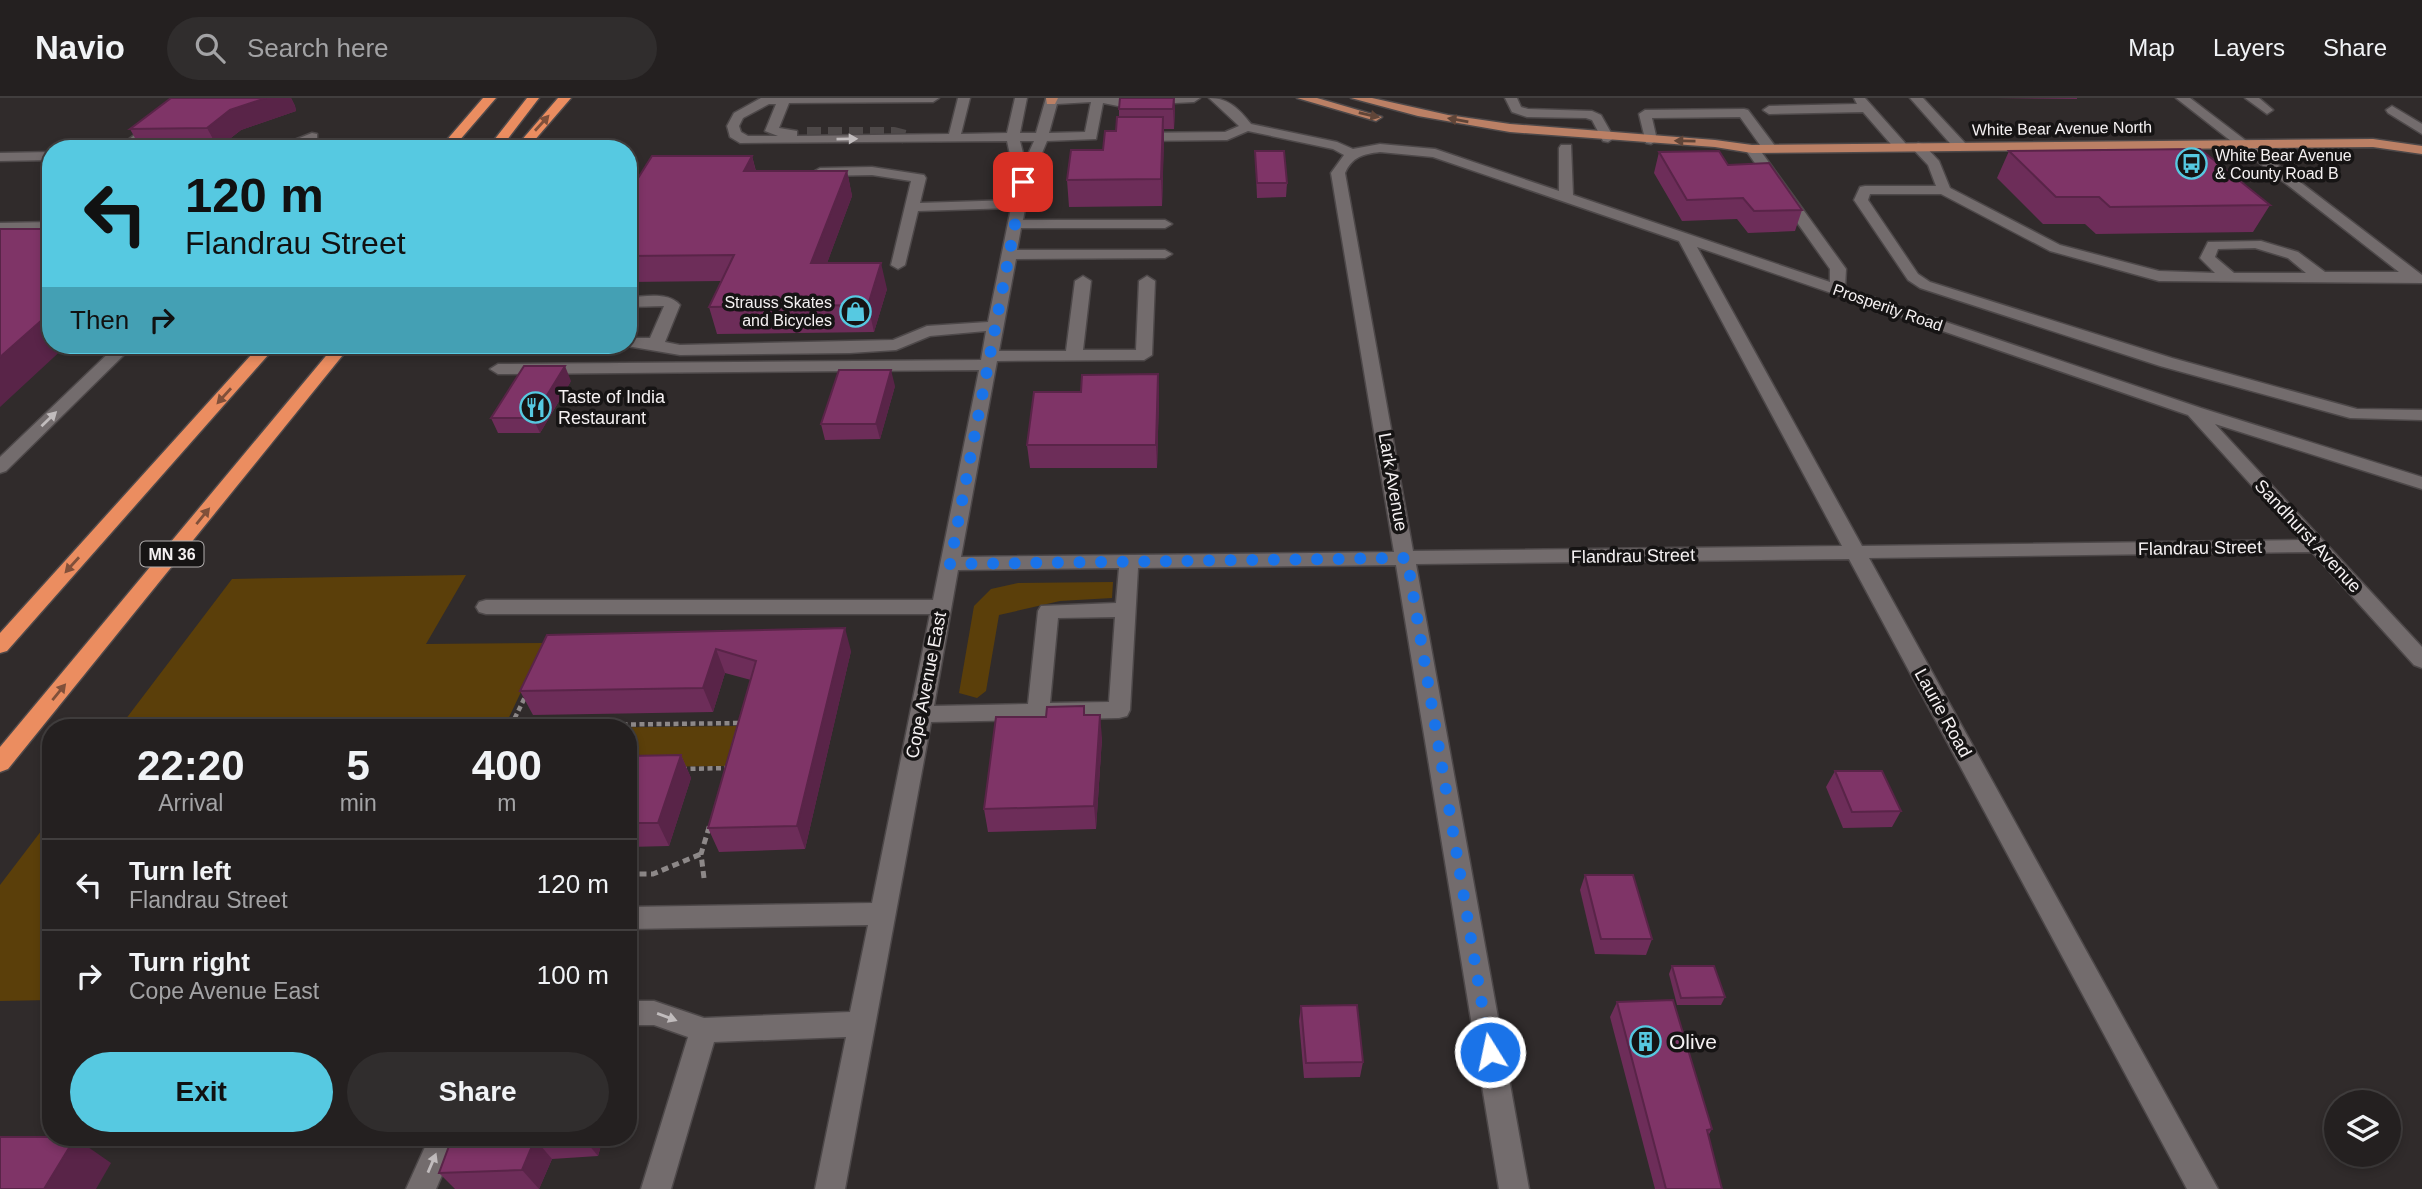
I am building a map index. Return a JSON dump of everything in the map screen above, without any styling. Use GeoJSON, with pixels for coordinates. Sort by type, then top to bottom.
{"type":"FeatureCollection","features":[{"type":"Feature","properties":{"kind":"highway"},"geometry":{"type":"LineString","coordinates":[[451,140],[481,98]]}},
{"type":"Feature","properties":{"kind":"highway"},"geometry":{"type":"LineString","coordinates":[[452,140],[490,98]]}},
{"type":"Feature","properties":{"kind":"highway"},"geometry":{"type":"LineString","coordinates":[[501,140],[533,98]]}},
{"type":"Feature","properties":{"kind":"highway"},"geometry":{"type":"LineString","coordinates":[[528,140],[565,98]]}},
{"type":"Feature","properties":{"kind":"highway"},"geometry":{"type":"LineString","coordinates":[[0,646],[261,354]]}},
{"type":"Feature","properties":{"kind":"highway","name":"MN 36"},"geometry":{"type":"LineString","coordinates":[[0,763],[336,354]]}},
{"type":"Feature","properties":{"kind":"main road","name":"White Bear Avenue North"},"geometry":{"type":"LineString","coordinates":[[1303,98],[1366,115],[1448,132],[1566,148],[1651,140],[1716,141],[1752,149],[2373,144],[2422,150]]}},
{"type":"Feature","properties":{"kind":"main road","name":"White Bear Avenue North"},"geometry":{"type":"LineString","coordinates":[[1357,98],[1495,126],[1608,145]]}},
{"type":"Feature","properties":{"kind":"main road","name":"White Bear Avenue North"},"geometry":{"type":"LineString","coordinates":[[2373,144],[2396,135],[2422,133]]}},
{"type":"Feature","properties":{"kind":"main road","name":"White Bear Avenue North"},"geometry":{"type":"LineString","coordinates":[[1709,157],[1728,158],[1752,149]]}},
{"type":"Feature","properties":{"kind":"street"},"geometry":{"type":"LineString","coordinates":[[933,98],[784,101],[767,99],[738,116],[733,126],[735,134],[746,140],[1042,135],[1227,136],[1247,127],[1337,146],[1352,154]]}},
{"type":"Feature","properties":{"kind":"street"},"geometry":{"type":"LineString","coordinates":[[954,138],[964,98]]}},
{"type":"Feature","properties":{"kind":"street","name":"Cope Avenue East"},"geometry":{"type":"LineString","coordinates":[[1021,98],[1013,137],[1023,182]]}},
{"type":"Feature","properties":{"kind":"street"},"geometry":{"type":"LineString","coordinates":[[1098,98],[1104,137]]}},
{"type":"Feature","properties":{"kind":"street"},"geometry":{"type":"LineString","coordinates":[[1052,99],[1098,98],[1118,102],[1194,98]]}},
{"type":"Feature","properties":{"kind":"street"},"geometry":{"type":"LineString","coordinates":[[1215,98],[1237,114],[1247,127]]}},
{"type":"Feature","properties":{"kind":"street"},"geometry":{"type":"LineString","coordinates":[[1511,98],[1516,109],[1527,113],[1588,114],[1597,118],[1608,145]]}},
{"type":"Feature","properties":{"kind":"street"},"geometry":{"type":"LineString","coordinates":[[1732,98],[1770,149]]}},
{"type":"Feature","properties":{"kind":"street"},"geometry":{"type":"LineString","coordinates":[[1916,98],[1962,147]]}},
{"type":"Feature","properties":{"kind":"street"},"geometry":{"type":"LineString","coordinates":[[2182,98],[2418,279]]}},
{"type":"Feature","properties":{"kind":"street"},"geometry":{"type":"LineString","coordinates":[[2241,98],[2258,106]]}},
{"type":"Feature","properties":{"kind":"street","name":"Cope Avenue East"},"geometry":{"type":"LineString","coordinates":[[830,1189],[1023,182],[1042,135],[1052,99]]}},
{"type":"Feature","properties":{"kind":"street"},"geometry":{"type":"LineString","coordinates":[[771,131],[784,101]]}},
{"type":"Feature","properties":{"kind":"street"},"geometry":{"type":"LineString","coordinates":[[784,101],[760,112],[754,118],[753,125],[771,131],[807,134]]}},
{"type":"Feature","properties":{"kind":"street"},"geometry":{"type":"LineString","coordinates":[[1769,110],[1863,103],[1901,148]]}},
{"type":"Feature","properties":{"kind":"street"},"geometry":{"type":"LineString","coordinates":[[1651,140],[1643,110],[1744,113]]}},
{"type":"Feature","properties":{"kind":"street"},"geometry":{"type":"LineString","coordinates":[[2392,110],[2422,133]]}},
{"type":"Feature","properties":{"kind":"street"},"geometry":{"type":"LineString","coordinates":[[134,140],[171,111]]}},
{"type":"Feature","properties":{"kind":"street"},"geometry":{"type":"LineString","coordinates":[[304,140],[312,137]]}},
{"type":"Feature","properties":{"kind":"street"},"geometry":{"type":"LineString","coordinates":[[1918,147],[1934,164],[1944,190]]}},
{"type":"Feature","properties":{"kind":"street","name":"Prosperity Road"},"geometry":{"type":"LineString","coordinates":[[1352,154],[1373,148],[1405,148],[1436,153],[2195,412],[2422,482]]}},
{"type":"Feature","properties":{"kind":"street"},"geometry":{"type":"LineString","coordinates":[[1566,148],[1566,197]]}},
{"type":"Feature","properties":{"kind":"street"},"geometry":{"type":"LineString","coordinates":[[1752,149],[1838,269],[1837,290]]}},
{"type":"Feature","properties":{"kind":"street","name":"Lark Avenue"},"geometry":{"type":"LineString","coordinates":[[1352,154],[1341,163],[1338,173],[1407,558],[1514,1189]]}},
{"type":"Feature","properties":{"kind":"street"},"geometry":{"type":"LineString","coordinates":[[0,156],[42,156]]}},
{"type":"Feature","properties":{"kind":"street"},"geometry":{"type":"LineString","coordinates":[[804,172],[872,171],[919,177],[898,265]]}},
{"type":"Feature","properties":{"kind":"street"},"geometry":{"type":"LineString","coordinates":[[2418,279],[2159,276],[2055,248],[1944,190],[1865,190],[1861,201],[1913,277],[1925,285],[2166,362],[2356,414],[2422,415]]}},
{"type":"Feature","properties":{"kind":"street"},"geometry":{"type":"LineString","coordinates":[[912,206],[1165,224]]}},
{"type":"Feature","properties":{"kind":"street"},"geometry":{"type":"LineString","coordinates":[[0,227],[42,226]]}},
{"type":"Feature","properties":{"kind":"street"},"geometry":{"type":"LineString","coordinates":[[1726,252],[1736,236]]}},
{"type":"Feature","properties":{"kind":"street","name":"Laurie Road"},"geometry":{"type":"LineString","coordinates":[[1684,237],[2203,1189]]}},
{"type":"Feature","properties":{"kind":"street"},"geometry":{"type":"LineString","coordinates":[[2230,278],[2207,258],[2213,245],[2256,244],[2293,255],[2321,277]]}},
{"type":"Feature","properties":{"kind":"street"},"geometry":{"type":"LineString","coordinates":[[1009,255],[1165,254]]}},
{"type":"Feature","properties":{"kind":"street"},"geometry":{"type":"LineString","coordinates":[[1074,356],[1083,281]]}},
{"type":"Feature","properties":{"kind":"street"},"geometry":{"type":"LineString","coordinates":[[498,369],[1144,355],[1147,281]]}},
{"type":"Feature","properties":{"kind":"street"},"geometry":{"type":"LineString","coordinates":[[637,302],[666,301],[671,305],[656,344]]}},
{"type":"Feature","properties":{"kind":"street"},"geometry":{"type":"LineString","coordinates":[[637,343],[680,350],[877,347],[896,345],[927,331],[995,326]]}},
{"type":"Feature","properties":{"kind":"street"},"geometry":{"type":"LineString","coordinates":[[0,467],[117,354]]}},
{"type":"Feature","properties":{"kind":"street","name":"Sandhurst Avenue"},"geometry":{"type":"LineString","coordinates":[[2195,412],[2422,660]]}},
{"type":"Feature","properties":{"kind":"street","name":"Flandrau Street"},"geometry":{"type":"LineString","coordinates":[[950,564],[2317,546]]}},
{"type":"Feature","properties":{"kind":"street"},"geometry":{"type":"LineString","coordinates":[[921,714],[1119,710],[1129,561]]}},
{"type":"Feature","properties":{"kind":"street"},"geometry":{"type":"LineString","coordinates":[[486,607],[941,607]]}},
{"type":"Feature","properties":{"kind":"street"},"geometry":{"type":"LineString","coordinates":[[1038,712],[1048,611],[1126,610]]}},
{"type":"Feature","properties":{"kind":"street"},"geometry":{"type":"LineString","coordinates":[[637,918],[883,914]]}},
{"type":"Feature","properties":{"kind":"street"},"geometry":{"type":"LineString","coordinates":[[637,1013],[654,1013],[704,1030],[860,1024]]}},
{"type":"Feature","properties":{"kind":"street"},"geometry":{"type":"LineString","coordinates":[[656,1189],[704,1030]]}},
{"type":"Feature","properties":{"kind":"street"},"geometry":{"type":"LineString","coordinates":[[421,1189],[440,1146]]}},
{"type":"Feature","properties":{"kind":"path"},"geometry":{"type":"LineString","coordinates":[[515,719],[528,691]]}},
{"type":"Feature","properties":{"kind":"path"},"geometry":{"type":"LineString","coordinates":[[738,734],[746,710]]}},
{"type":"Feature","properties":{"kind":"path"},"geometry":{"type":"LineString","coordinates":[[637,725],[742,723]]}},
{"type":"Feature","properties":{"kind":"path"},"geometry":{"type":"LineString","coordinates":[[724,781],[731,757]]}},
{"type":"Feature","properties":{"kind":"path"},"geometry":{"type":"LineString","coordinates":[[678,769],[728,768]]}},
{"type":"Feature","properties":{"kind":"path"},"geometry":{"type":"LineString","coordinates":[[704,878],[701,854],[712,817]]}},
{"type":"Feature","properties":{"kind":"path"},"geometry":{"type":"LineString","coordinates":[[637,874],[653,874],[701,854]]}},
{"type":"Feature","properties":{"kind":"shaded area"},"geometry":{"type":"Polygon","coordinates":[[[466,575],[426,644],[544,643],[508,719],[126,719],[232,579],[466,575]]]}},
{"type":"Feature","properties":{"kind":"shaded area"},"geometry":{"type":"Polygon","coordinates":[[[1113,582],[1112,598],[1060,601],[999,615],[986,691],[977,698],[959,693],[974,606],[991,589],[1018,583],[1113,582]]]}},
{"type":"Feature","properties":{"kind":"shaded area"},"geometry":{"type":"Polygon","coordinates":[[[737,726],[725,766],[637,767],[637,727],[737,726]]]}},
{"type":"Feature","properties":{"kind":"shaded area"},"geometry":{"type":"Polygon","coordinates":[[[42,830],[42,1000],[0,1001],[0,885],[42,830]]]}},
{"type":"Feature","properties":{"kind":"building"},"geometry":{"type":"Polygon","coordinates":[[[171,98],[266,98],[230,110],[207,128],[130,129],[171,98]]]}},
{"type":"Feature","properties":{"kind":"building"},"geometry":{"type":"Polygon","coordinates":[[[1120,98],[1174,98],[1173,109],[1119,109],[1120,98]]]}},
{"type":"Feature","properties":{"kind":"building"},"geometry":{"type":"Polygon","coordinates":[[[1117,117],[1163,117],[1161,179],[1067,180],[1071,150],[1103,150],[1105,131],[1116,131],[1117,117]]]}},
{"type":"Feature","properties":{"kind":"building"},"geometry":{"type":"Polygon","coordinates":[[[2200,149],[2270,205],[2110,207],[2099,197],[2056,197],[2009,151],[2200,149]]]}},
{"type":"Feature","properties":{"kind":"building"},"geometry":{"type":"Polygon","coordinates":[[[1255,151],[1284,151],[1287,183],[1257,183],[1255,151]]]}},
{"type":"Feature","properties":{"kind":"building"},"geometry":{"type":"Polygon","coordinates":[[[1719,151],[1728,165],[1769,163],[1802,210],[1754,211],[1743,198],[1687,200],[1659,152],[1719,151]]]}},
{"type":"Feature","properties":{"kind":"building"},"geometry":{"type":"Polygon","coordinates":[[[652,156],[752,156],[744,171],[847,171],[811,263],[881,263],[868,305],[709,307],[734,255],[637,256],[637,180],[652,156]]]}},
{"type":"Feature","properties":{"kind":"building"},"geometry":{"type":"Polygon","coordinates":[[[0,229],[42,229],[42,320],[0,357],[0,229]]]}},
{"type":"Feature","properties":{"kind":"building"},"geometry":{"type":"Polygon","coordinates":[[[524,366],[565,366],[533,418],[491,418],[524,366]]]}},
{"type":"Feature","properties":{"kind":"building"},"geometry":{"type":"Polygon","coordinates":[[[839,370],[891,370],[876,424],[821,424],[839,370]]]}},
{"type":"Feature","properties":{"kind":"building"},"geometry":{"type":"Polygon","coordinates":[[[1158,374],[1156,445],[1027,445],[1034,392],[1081,392],[1082,375],[1158,374]]]}},
{"type":"Feature","properties":{"kind":"building"},"geometry":{"type":"Polygon","coordinates":[[[845,628],[797,826],[708,828],[756,661],[716,649],[703,688],[520,691],[547,635],[845,628]]]}},
{"type":"Feature","properties":{"kind":"building"},"geometry":{"type":"Polygon","coordinates":[[[1084,706],[1084,715],[1100,715],[1094,806],[984,809],[996,717],[1046,717],[1047,707],[1084,706]]]}},
{"type":"Feature","properties":{"kind":"building"},"geometry":{"type":"Polygon","coordinates":[[[681,755],[658,823],[637,823],[637,756],[681,755]]]}},
{"type":"Feature","properties":{"kind":"building"},"geometry":{"type":"Polygon","coordinates":[[[1835,771],[1882,771],[1901,811],[1852,812],[1835,771]]]}},
{"type":"Feature","properties":{"kind":"building"},"geometry":{"type":"Polygon","coordinates":[[[1585,875],[1633,875],[1652,939],[1601,939],[1585,875]]]}},
{"type":"Feature","properties":{"kind":"building"},"geometry":{"type":"Polygon","coordinates":[[[1672,966],[1714,966],[1725,997],[1681,998],[1672,966]]]}},
{"type":"Feature","properties":{"kind":"building"},"geometry":{"type":"Polygon","coordinates":[[[1673,1000],[1712,1129],[1707,1130],[1722,1189],[1666,1189],[1617,1002],[1673,1000]]]}},
{"type":"Feature","properties":{"kind":"building"},"geometry":{"type":"Polygon","coordinates":[[[1357,1005],[1363,1062],[1306,1063],[1301,1006],[1357,1005]]]}},
{"type":"Feature","properties":{"kind":"building"},"geometry":{"type":"Polygon","coordinates":[[[0,1137],[42,1137],[42,1146],[70,1146],[44,1189],[0,1189],[0,1137]]]}},
{"type":"Feature","properties":{"kind":"building"},"geometry":{"type":"Polygon","coordinates":[[[449,1146],[532,1146],[522,1170],[439,1173],[449,1146]]]}},
{"type":"Feature","properties":{"kind":"tunnel"},"geometry":{"type":"LineString","coordinates":[[807,134],[894,134],[910,138]]}},
{"type":"Feature","properties":{"kind":"place","name":"White Bear Avenue & County Road B"},"geometry":{"type":"Point","coordinates":[2192,164]}},
{"type":"Feature","properties":{"kind":"place","name":"Strauss Skates and Bicycles"},"geometry":{"type":"Point","coordinates":[855,311]}},
{"type":"Feature","properties":{"kind":"place","name":"Taste of India Restaurant"},"geometry":{"type":"Point","coordinates":[535,407]}},
{"type":"Feature","properties":{"kind":"place","name":"Olive"},"geometry":{"type":"Point","coordinates":[1646,1042]}},
{"type":"Feature","properties":{"kind":"route"},"geometry":{"type":"LineString","coordinates":[[1023,182],[950,564],[1407,558],[1490,1052]]}}]}
